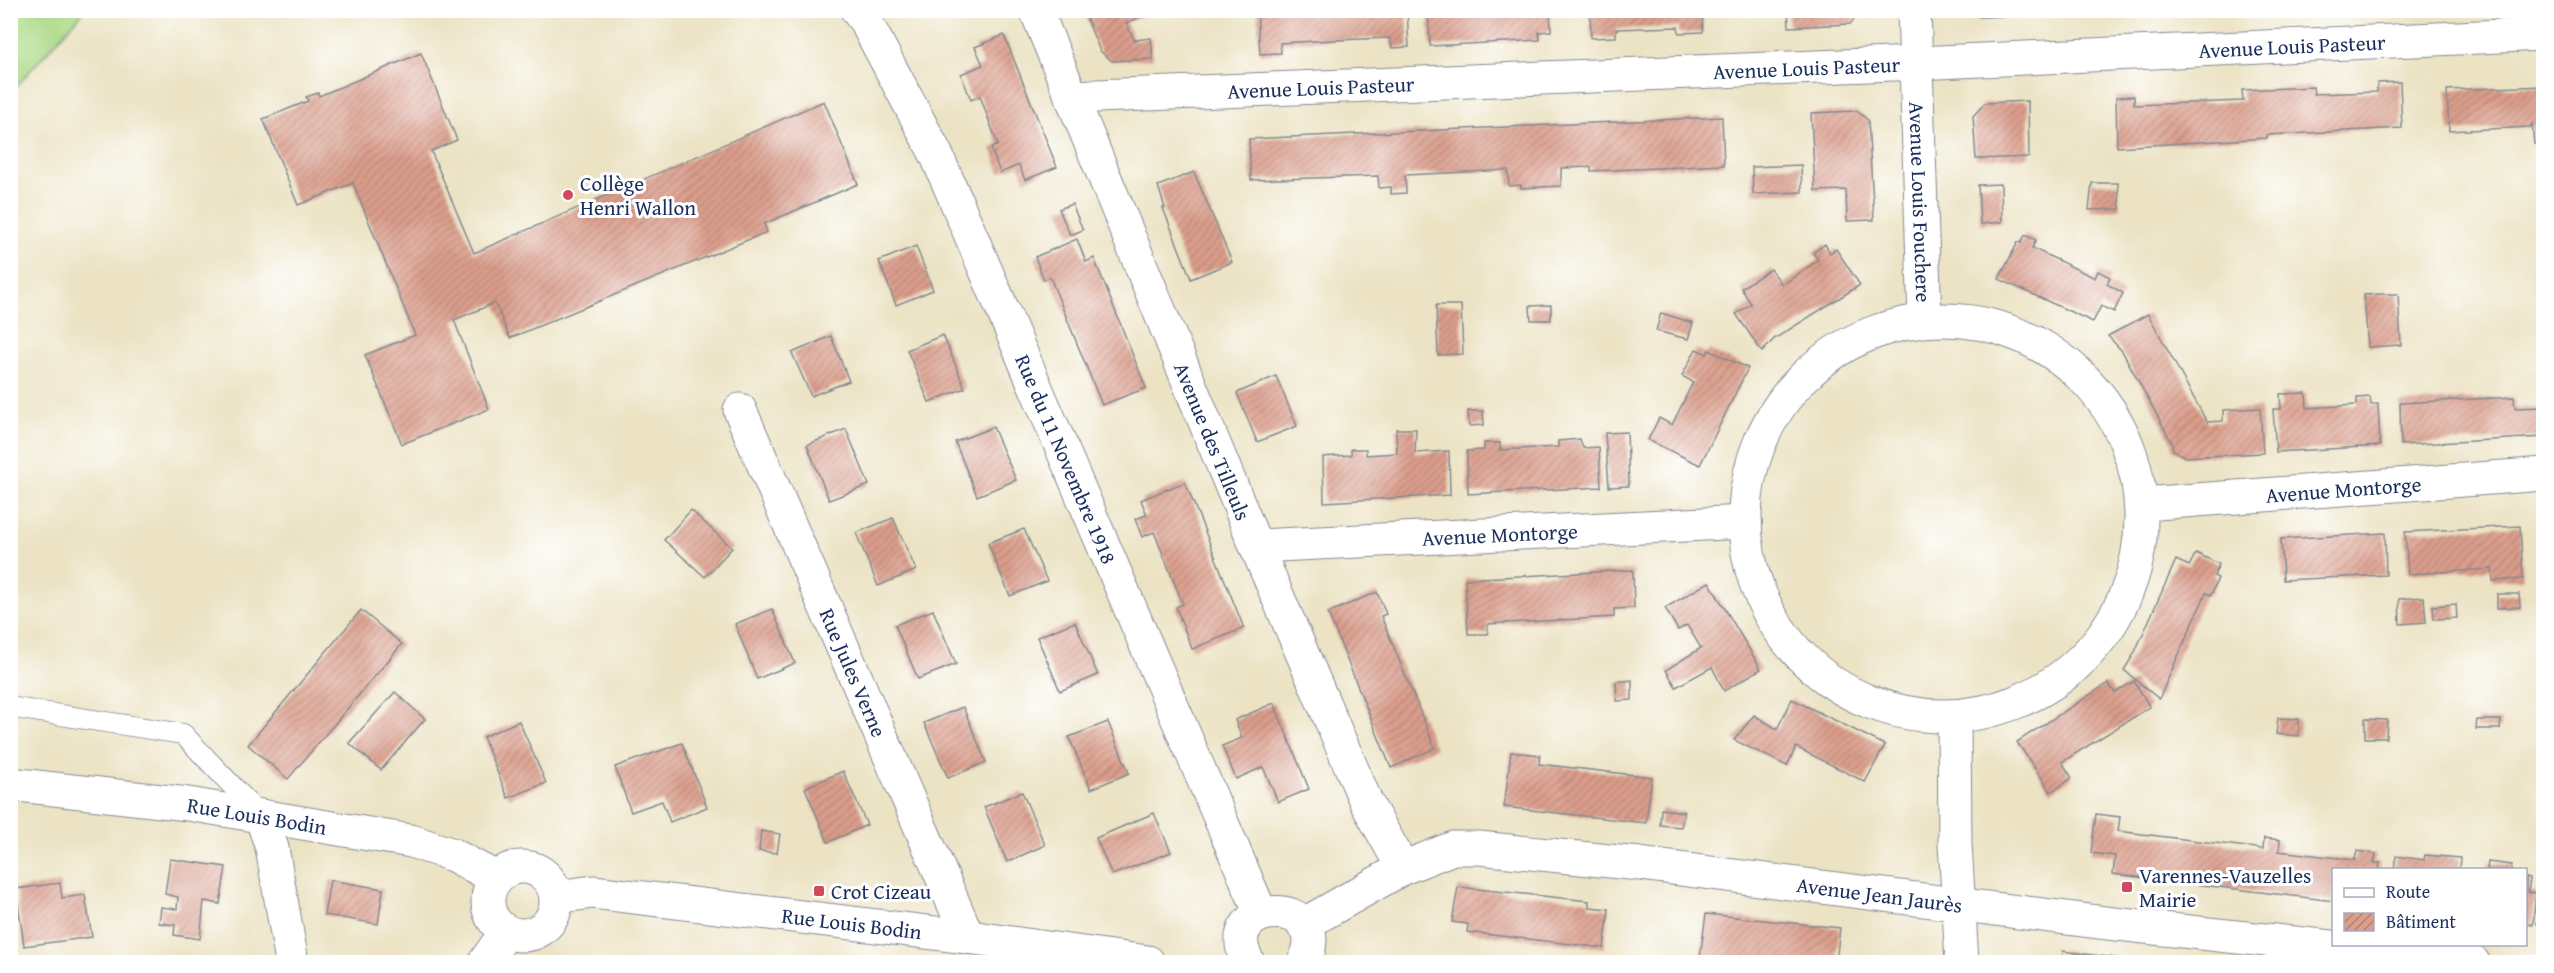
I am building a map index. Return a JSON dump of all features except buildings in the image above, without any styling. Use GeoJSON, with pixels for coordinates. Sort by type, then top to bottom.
{"type":"FeatureCollection","features":[{"type":"Feature","properties":{"kind":"street","name":"Rue du 11 Novembre 1918"},"geometry":{"type":"LineString","coordinates":[[857,10],[866,22],[936,154],[1261,915]]}},
{"type":"Feature","properties":{"kind":"street","name":"Avenue des Tilleuls"},"geometry":{"type":"LineString","coordinates":[[1036,10],[1256,546],[1367,804],[1402,868]]}},
{"type":"Feature","properties":{"kind":"street","name":"Avenue Louis Fouchere"},"geometry":{"type":"LineString","coordinates":[[1914,10],[1925,320]]}},
{"type":"Feature","properties":{"kind":"street","name":"Avenue Louis Pasteur"},"geometry":{"type":"LineString","coordinates":[[1071,97],[1917,63],[2544,34]]}},
{"type":"Feature","properties":{"kind":"street"},"geometry":{"type":"LineString","coordinates":[[1925,320],[1973,320],[2037,341],[2091,382],[2127,439],[2143,504],[2137,567],[2112,624],[2071,671],[2017,703],[1976,715],[1954,717],[1908,714],[1885,709],[1862,700],[1812,669],[1774,624],[1751,570],[1744,511],[1753,458],[1776,410],[1811,369],[1855,338],[1925,320]]}},
{"type":"Feature","properties":{"kind":"street","name":"Rue Jules Verne"},"geometry":{"type":"LineString","coordinates":[[740,410],[968,937]]}},
{"type":"Feature","properties":{"kind":"street","name":"Avenue Montorge"},"geometry":{"type":"LineString","coordinates":[[2143,504],[2544,474]]}},
{"type":"Feature","properties":{"kind":"street","name":"Avenue Montorge"},"geometry":{"type":"LineString","coordinates":[[1256,546],[1745,522]]}},
{"type":"Feature","properties":{"kind":"street"},"geometry":{"type":"LineString","coordinates":[[1954,717],[1955,843],[1962,963]]}},
{"type":"Feature","properties":{"kind":"street","name":"Rue Louis Bodin"},"geometry":{"type":"LineString","coordinates":[[10,784],[188,804],[411,841],[453,855],[496,878]]}},
{"type":"Feature","properties":{"kind":"street"},"geometry":{"type":"LineString","coordinates":[[261,816],[272,848],[291,963]]}},
{"type":"Feature","properties":{"kind":"street","name":"Avenue Jean Jaurès"},"geometry":{"type":"LineString","coordinates":[[1308,950],[1402,868],[1454,848],[1479,848],[1640,864],[1958,905],[2473,963]]}},
{"type":"Feature","properties":{"kind":"street"},"geometry":{"type":"LineString","coordinates":[[526,866],[537,870],[553,886],[556,897],[552,918],[537,932],[526,935],[506,932],[491,917],[488,908],[490,886],[505,870],[515,867],[526,866]]}},
{"type":"Feature","properties":{"kind":"street","name":"Rue Louis Bodin"},"geometry":{"type":"LineString","coordinates":[[556,897],[593,892],[968,937],[1148,963]]}},
{"type":"Feature","properties":{"kind":"street"},"geometry":{"type":"LineString","coordinates":[[1248,963],[1243,954],[1245,931],[1252,921],[1272,911],[1284,912],[1295,917],[1308,950]]}},
{"type":"Feature","properties":{"kind":"street"},"geometry":{"type":"LineString","coordinates":[[485,963],[506,932]]}},
{"type":"Feature","properties":{"kind":"lane"},"geometry":{"type":"LineString","coordinates":[[10,712],[15,708],[183,734],[261,816]]}},
{"type":"Feature","properties":{"kind":"green space"},"geometry":{"type":"Polygon","coordinates":[[[10,11],[84,11],[11,92],[10,11]]]}},
{"type":"Feature","properties":{"kind":"place","name":"Collège Henri Wallon"},"geometry":{"type":"Point","coordinates":[568,195]}},
{"type":"Feature","properties":{"kind":"place","name":"Varennes-Vauzelles Mairie"},"geometry":{"type":"Point","coordinates":[2127,887]}},
{"type":"Feature","properties":{"kind":"place","name":"Crot Cizeau"},"geometry":{"type":"Point","coordinates":[819,891]}}]}
